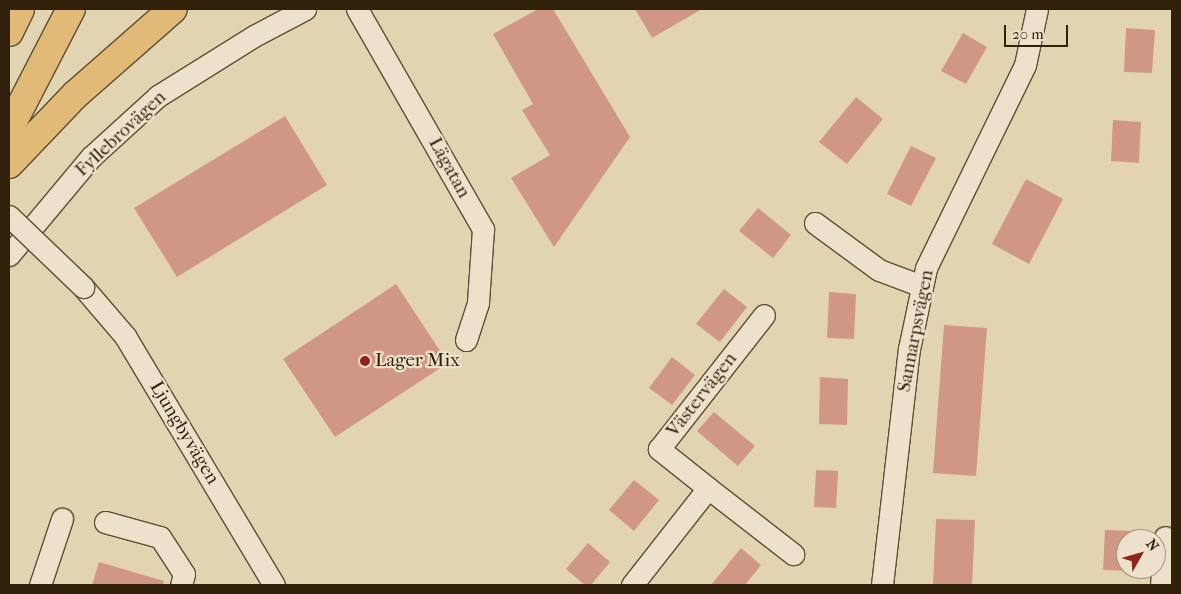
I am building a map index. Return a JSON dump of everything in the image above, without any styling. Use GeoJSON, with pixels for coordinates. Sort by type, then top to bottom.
{"type":"FeatureCollection","features":[{"type":"Feature","properties":{"kind":"highway"},"geometry":{"type":"LineString","coordinates":[[9,32],[20,9]]}},
{"type":"Feature","properties":{"kind":"highway"},"geometry":{"type":"LineString","coordinates":[[9,129],[70,9]]}},
{"type":"Feature","properties":{"kind":"highway"},"geometry":{"type":"LineString","coordinates":[[9,164],[75,95],[172,9]]}},
{"type":"Feature","properties":{"kind":"street","name":"Fyllebrovägen"},"geometry":{"type":"LineString","coordinates":[[9,255],[91,157],[158,96],[254,36],[306,9]]}},
{"type":"Feature","properties":{"kind":"street","name":"Lägatan"},"geometry":{"type":"LineString","coordinates":[[357,9],[483,229],[478,303],[466,340]]}},
{"type":"Feature","properties":{"kind":"street","name":"Sannarpsvägen"},"geometry":{"type":"LineString","coordinates":[[882,585],[909,349],[926,268],[1025,65],[1036,9]]}},
{"type":"Feature","properties":{"kind":"street","name":"Ljungbyvägen"},"geometry":{"type":"LineString","coordinates":[[9,216],[83,287],[125,336],[269,578]]}},
{"type":"Feature","properties":{"kind":"street"},"geometry":{"type":"LineString","coordinates":[[815,223],[879,270],[922,286]]}},
{"type":"Feature","properties":{"kind":"street","name":"Västervägen"},"geometry":{"type":"LineString","coordinates":[[764,315],[660,449],[793,554]]}},
{"type":"Feature","properties":{"kind":"street"},"geometry":{"type":"LineString","coordinates":[[632,585],[708,488]]}},
{"type":"Feature","properties":{"kind":"street"},"geometry":{"type":"LineString","coordinates":[[40,585],[62,519]]}},
{"type":"Feature","properties":{"kind":"street"},"geometry":{"type":"LineString","coordinates":[[104,522],[160,537],[184,574],[181,585]]}},
{"type":"Feature","properties":{"kind":"building"},"geometry":{"type":"Polygon","coordinates":[[[538,9],[553,9],[630,137],[554,247],[511,178],[550,155],[522,110],[533,104],[493,34],[538,9]]]}},
{"type":"Feature","properties":{"kind":"building"},"geometry":{"type":"Polygon","coordinates":[[[635,9],[702,9],[652,38],[635,9]]]}},
{"type":"Feature","properties":{"kind":"building"},"geometry":{"type":"Polygon","coordinates":[[[1126,28],[1155,30],[1152,73],[1124,72],[1126,28]]]}},
{"type":"Feature","properties":{"kind":"building"},"geometry":{"type":"Polygon","coordinates":[[[963,33],[987,47],[966,84],[941,71],[963,33]]]}},
{"type":"Feature","properties":{"kind":"building"},"geometry":{"type":"Polygon","coordinates":[[[856,97],[883,119],[847,164],[819,142],[856,97]]]}},
{"type":"Feature","properties":{"kind":"building"},"geometry":{"type":"Polygon","coordinates":[[[285,116],[327,185],[177,277],[134,208],[285,116]]]}},
{"type":"Feature","properties":{"kind":"building"},"geometry":{"type":"Polygon","coordinates":[[[1113,120],[1141,122],[1139,163],[1111,161],[1113,120]]]}},
{"type":"Feature","properties":{"kind":"building"},"geometry":{"type":"Polygon","coordinates":[[[911,146],[936,158],[911,206],[887,194],[911,146]]]}},
{"type":"Feature","properties":{"kind":"building"},"geometry":{"type":"Polygon","coordinates":[[[1026,179],[1063,199],[1029,264],[992,244],[1026,179]]]}},
{"type":"Feature","properties":{"kind":"building"},"geometry":{"type":"Polygon","coordinates":[[[758,208],[791,235],[773,258],[739,231],[758,208]]]}},
{"type":"Feature","properties":{"kind":"building","name":"Lager Mix"},"geometry":{"type":"Polygon","coordinates":[[[396,284],[448,363],[335,437],[283,359],[396,284]]]}},
{"type":"Feature","properties":{"kind":"building"},"geometry":{"type":"Polygon","coordinates":[[[724,289],[747,307],[720,342],[696,324],[724,289]]]}},
{"type":"Feature","properties":{"kind":"building"},"geometry":{"type":"Polygon","coordinates":[[[829,292],[856,294],[854,339],[827,338],[829,292]]]}},
{"type":"Feature","properties":{"kind":"building"},"geometry":{"type":"Polygon","coordinates":[[[944,325],[987,328],[976,476],[933,473],[944,325]]]}},
{"type":"Feature","properties":{"kind":"building"},"geometry":{"type":"Polygon","coordinates":[[[672,357],[695,375],[672,405],[649,388],[672,357]]]}},
{"type":"Feature","properties":{"kind":"building"},"geometry":{"type":"Polygon","coordinates":[[[820,377],[848,379],[847,425],[819,424],[820,377]]]}},
{"type":"Feature","properties":{"kind":"building"},"geometry":{"type":"Polygon","coordinates":[[[714,412],[755,446],[738,466],[697,431],[714,412]]]}},
{"type":"Feature","properties":{"kind":"building"},"geometry":{"type":"Polygon","coordinates":[[[816,470],[838,471],[836,508],[814,507],[816,470]]]}},
{"type":"Feature","properties":{"kind":"building"},"geometry":{"type":"Polygon","coordinates":[[[634,480],[659,500],[634,531],[609,510],[634,480]]]}},
{"type":"Feature","properties":{"kind":"building"},"geometry":{"type":"Polygon","coordinates":[[[936,519],[975,520],[972,585],[933,585],[936,519]]]}},
{"type":"Feature","properties":{"kind":"building"},"geometry":{"type":"Polygon","coordinates":[[[1105,530],[1116,530],[1116,570],[1103,570],[1105,530]]]}},
{"type":"Feature","properties":{"kind":"building"},"geometry":{"type":"Polygon","coordinates":[[[588,543],[610,562],[591,585],[585,585],[566,569],[588,543]]]}},
{"type":"Feature","properties":{"kind":"building"},"geometry":{"type":"Polygon","coordinates":[[[741,548],[761,565],[745,585],[711,585],[741,548]]]}},
{"type":"Feature","properties":{"kind":"building"},"geometry":{"type":"Polygon","coordinates":[[[99,562],[164,581],[163,585],[92,585],[99,562]]]}},
{"type":"Feature","properties":{"kind":"place","name":"Lager Mix"},"geometry":{"type":"Point","coordinates":[365,361]}}]}
